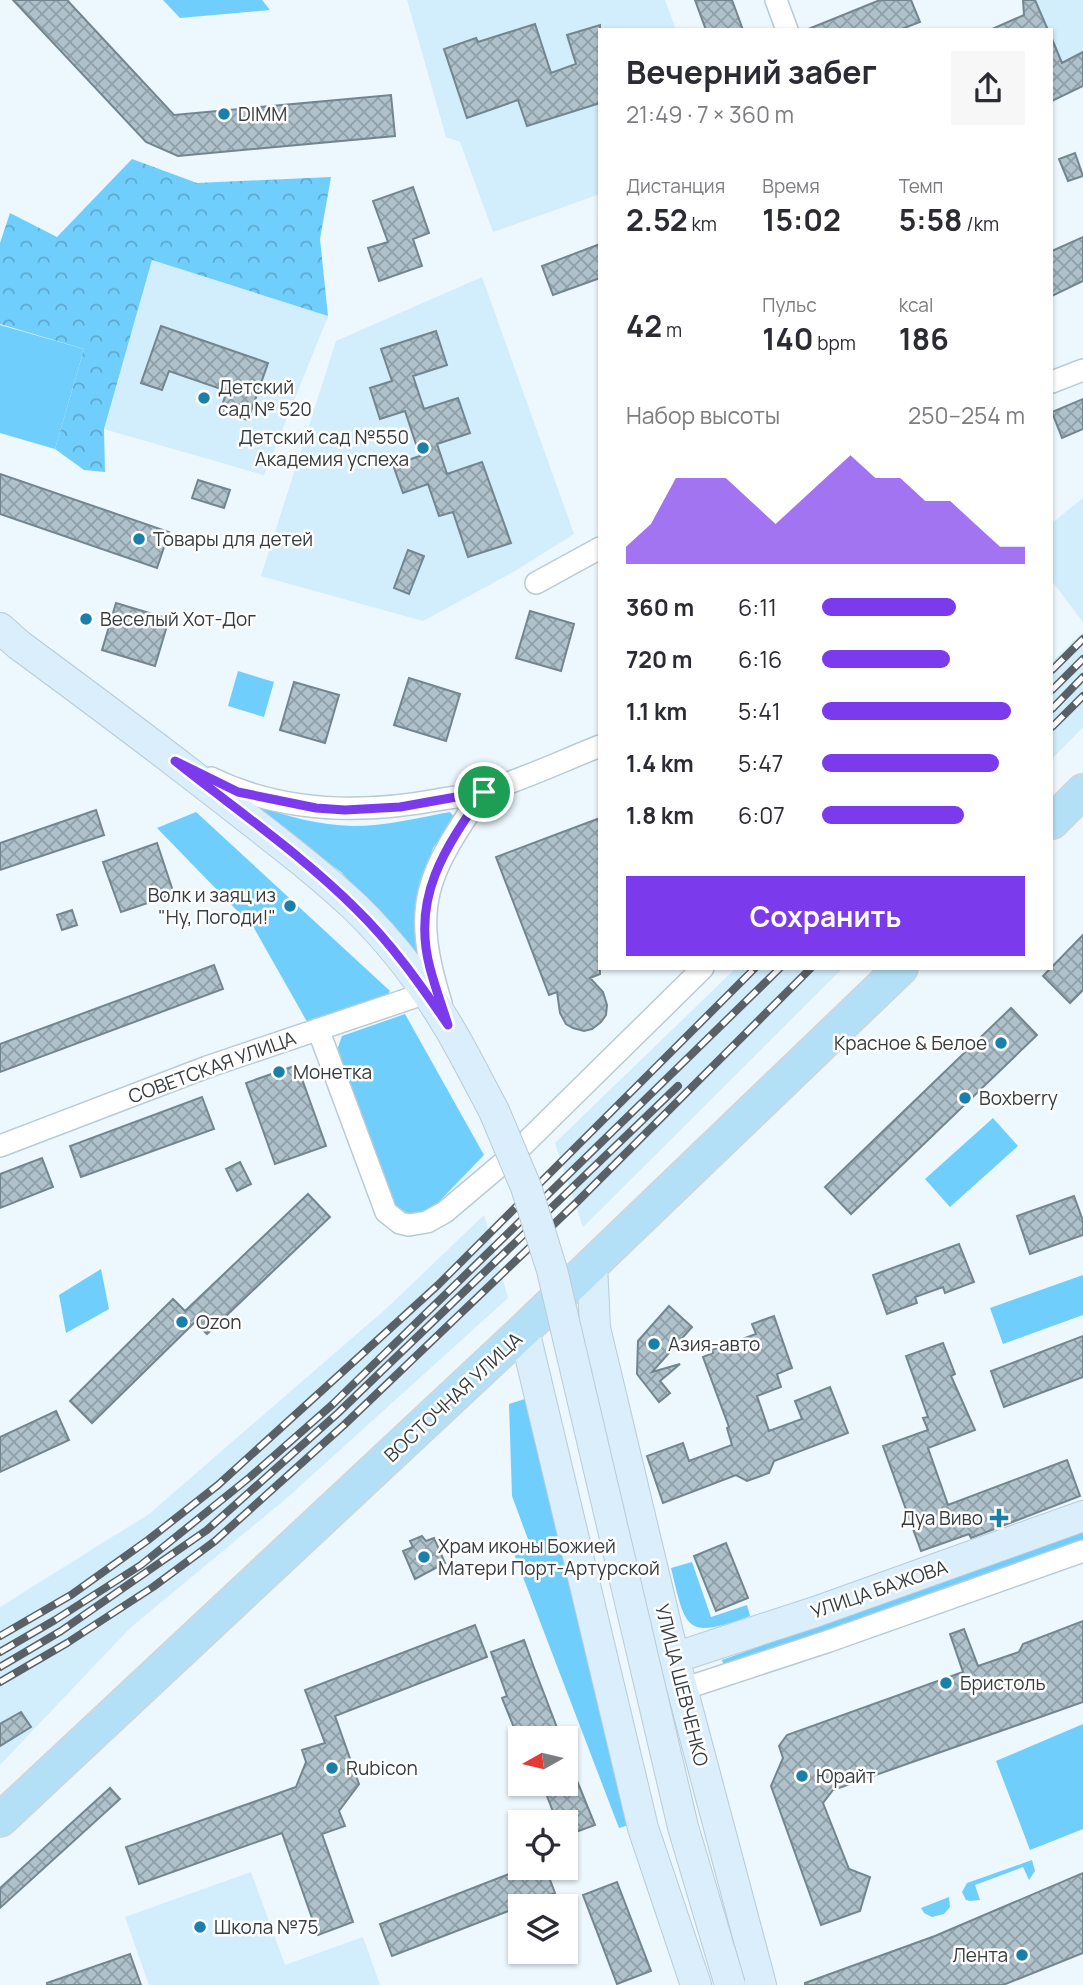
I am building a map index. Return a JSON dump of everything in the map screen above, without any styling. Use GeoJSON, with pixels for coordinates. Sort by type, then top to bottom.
{"type":"FeatureCollection","features":[{"type":"Feature","properties":{"kind":"main road"},"geometry":{"type":"LineString","coordinates":[[0,628],[175,761],[356,909],[405,962],[448,1025],[466,1058],[494,1111],[526,1187],[552,1270],[683,1827],[730,1985]]}},
{"type":"Feature","properties":{"kind":"main road"},"geometry":{"type":"LineString","coordinates":[[1053,821],[1083,792]]}},
{"type":"Feature","properties":{"kind":"main road","name":"ВОСТОЧНАЯ УЛИЦА"},"geometry":{"type":"LineString","coordinates":[[0,1820],[524,1331],[899,970]]}},
{"type":"Feature","properties":{"kind":"main road","name":"УЛИЦА ШЕВЧЕНКО"},"geometry":{"type":"LineString","coordinates":[[592,1264],[595,1328],[674,1658],[761,1985]]}},
{"type":"Feature","properties":{"kind":"main road"},"geometry":{"type":"LineString","coordinates":[[524,1331],[643,1828],[696,1985]]}},
{"type":"Feature","properties":{"kind":"main road"},"geometry":{"type":"LineString","coordinates":[[543,1410],[546,1383],[568,1371],[593,1371],[608,1383]]}},
{"type":"Feature","properties":{"kind":"main road","name":"УЛИЦА БАЖОВА"},"geometry":{"type":"LineString","coordinates":[[674,1658],[815,1612],[1083,1517]]}},
{"type":"Feature","properties":{"kind":"street"},"geometry":{"type":"LineString","coordinates":[[776,0],[786,28]]}},
{"type":"Feature","properties":{"kind":"street"},"geometry":{"type":"LineString","coordinates":[[1053,382],[1083,370]]}},
{"type":"Feature","properties":{"kind":"street"},"geometry":{"type":"LineString","coordinates":[[537,583],[598,549]]}},
{"type":"Feature","properties":{"kind":"street"},"geometry":{"type":"LineString","coordinates":[[175,761],[238,792],[316,808],[345,810],[400,807],[484,792],[598,747]]}},
{"type":"Feature","properties":{"kind":"street"},"geometry":{"type":"LineString","coordinates":[[448,1025],[430,966],[425,931],[427,897],[438,865],[484,792]]}},
{"type":"Feature","properties":{"kind":"street"},"geometry":{"type":"LineString","coordinates":[[318,1029],[386,1212],[400,1223],[417,1225],[445,1212],[516,1152],[700,970]]}},
{"type":"Feature","properties":{"kind":"street","name":"СОВЕТСКАЯ УЛИЦА"},"geometry":{"type":"LineString","coordinates":[[0,1146],[207,1068],[426,993]]}},
{"type":"Feature","properties":{"kind":"street","name":"УЛИЦА БАЖОВА"},"geometry":{"type":"LineString","coordinates":[[683,1689],[829,1641],[1083,1551]]}},
{"type":"Feature","properties":{"kind":"shaded area"},"geometry":{"type":"Polygon","coordinates":[[[407,0],[665,0],[675,28],[598,28],[598,195],[493,232],[460,142],[446,137],[407,0]]]}},
{"type":"Feature","properties":{"kind":"shaded area"},"geometry":{"type":"Polygon","coordinates":[[[1023,0],[1083,0],[1083,52],[1053,67],[1053,28],[994,28],[1036,9],[1023,0]]]}},
{"type":"Feature","properties":{"kind":"shaded area","name":"Детский сад № 520"},"geometry":{"type":"Polygon","coordinates":[[[152,260],[328,316],[264,475],[104,429],[152,260]]]}},
{"type":"Feature","properties":{"kind":"shaded area","name":"Детский сад №550 Академия успеха"},"geometry":{"type":"Polygon","coordinates":[[[482,277],[574,534],[515,571],[423,621],[261,576],[336,341],[482,277]]]}},
{"type":"Feature","properties":{"kind":"shaded area"},"geometry":{"type":"Polygon","coordinates":[[[1083,498],[1083,622],[1053,582],[1053,522],[1083,498]]]}},
{"type":"Feature","properties":{"kind":"shaded area"},"geometry":{"type":"Polygon","coordinates":[[[1083,632],[1083,727],[1053,758],[1053,661],[1083,632]]]}},
{"type":"Feature","properties":{"kind":"shaded area"},"geometry":{"type":"Polygon","coordinates":[[[734,970],[841,970],[583,1227],[555,1143],[734,970]]]}},
{"type":"Feature","properties":{"kind":"shaded area"},"geometry":{"type":"Polygon","coordinates":[[[484,1215],[508,1298],[288,1497],[130,1628],[0,1765],[0,1607],[149,1514],[388,1307],[484,1215]]]}},
{"type":"Feature","properties":{"kind":"shaded area","name":"Школа №75"},"geometry":{"type":"Polygon","coordinates":[[[251,1872],[285,1965],[363,1937],[380,1985],[149,1985],[125,1917],[251,1872]]]}},
{"type":"Feature","properties":{"kind":"green space"},"geometry":{"type":"Polygon","coordinates":[[[163,0],[262,0],[270,10],[180,18],[163,0]]]}},
{"type":"Feature","properties":{"kind":"green space"},"geometry":{"type":"Polygon","coordinates":[[[132,159],[197,183],[331,177],[320,239],[328,316],[152,260],[104,429],[105,472],[84,470],[55,449],[84,349],[0,324],[0,243],[10,213],[57,237],[132,159]]]}},
{"type":"Feature","properties":{"kind":"green space"},"geometry":{"type":"Polygon","coordinates":[[[0,325],[84,349],[55,449],[0,433],[0,325]]]}},
{"type":"Feature","properties":{"kind":"green space"},"geometry":{"type":"Polygon","coordinates":[[[238,671],[274,682],[264,717],[228,706],[238,671]]]}},
{"type":"Feature","properties":{"kind":"green space"},"geometry":{"type":"Polygon","coordinates":[[[247,802],[299,818],[353,826],[389,823],[450,812],[456,819],[433,848],[421,887],[420,957],[341,872],[247,802]]]}},
{"type":"Feature","properties":{"kind":"green space"},"geometry":{"type":"Polygon","coordinates":[[[196,812],[390,991],[384,1002],[310,1027],[254,928],[157,828],[196,812]]]}},
{"type":"Feature","properties":{"kind":"green space"},"geometry":{"type":"Polygon","coordinates":[[[405,1014],[484,1155],[430,1211],[410,1215],[395,1205],[336,1053],[342,1036],[405,1014]]]}},
{"type":"Feature","properties":{"kind":"green space"},"geometry":{"type":"Polygon","coordinates":[[[993,1118],[1018,1146],[950,1207],[925,1179],[993,1118]]]}},
{"type":"Feature","properties":{"kind":"green space"},"geometry":{"type":"Polygon","coordinates":[[[101,1269],[109,1309],[66,1333],[59,1295],[101,1269]]]}},
{"type":"Feature","properties":{"kind":"green space"},"geometry":{"type":"Polygon","coordinates":[[[1083,1275],[1083,1315],[1003,1344],[990,1308],[1083,1275]]]}},
{"type":"Feature","properties":{"kind":"green space"},"geometry":{"type":"Polygon","coordinates":[[[525,1399],[635,1823],[619,1828],[513,1551],[529,1542],[512,1496],[509,1404],[525,1399]]]}},
{"type":"Feature","properties":{"kind":"green space"},"geometry":{"type":"Polygon","coordinates":[[[1083,1530],[1083,1542],[725,1670],[722,1660],[1083,1530]]]}},
{"type":"Feature","properties":{"kind":"green space"},"geometry":{"type":"Polygon","coordinates":[[[692,1562],[711,1617],[747,1605],[750,1616],[712,1627],[700,1628],[692,1624],[685,1617],[671,1568],[692,1562]]]}},
{"type":"Feature","properties":{"kind":"green space"},"geometry":{"type":"Polygon","coordinates":[[[1083,1724],[1083,1829],[1030,1850],[996,1761],[1083,1724]]]}},
{"type":"Feature","properties":{"kind":"green space"},"geometry":{"type":"Polygon","coordinates":[[[1032,1860],[1035,1871],[1029,1880],[1023,1867],[975,1885],[980,1900],[966,1900],[962,1892],[967,1883],[1032,1860]]]}},
{"type":"Feature","properties":{"kind":"green space"},"geometry":{"type":"Polygon","coordinates":[[[949,1897],[950,1907],[944,1914],[932,1917],[921,1908],[949,1897]]]}},
{"type":"Feature","properties":{"kind":"building"},"geometry":{"type":"Polygon","coordinates":[[[13,0],[67,0],[174,115],[391,95],[395,136],[178,156],[146,142],[13,0]]]}},
{"type":"Feature","properties":{"kind":"building"},"geometry":{"type":"Polygon","coordinates":[[[695,0],[732,0],[742,28],[705,28],[695,0]]]}},
{"type":"Feature","properties":{"kind":"building"},"geometry":{"type":"Polygon","coordinates":[[[880,0],[911,0],[920,22],[904,28],[811,28],[880,0]]]}},
{"type":"Feature","properties":{"kind":"building"},"geometry":{"type":"Polygon","coordinates":[[[1023,0],[1035,0],[1047,28],[995,28],[1024,15],[1023,0]]]}},
{"type":"Feature","properties":{"kind":"building"},"geometry":{"type":"Polygon","coordinates":[[[535,24],[551,73],[576,64],[567,35],[600,25],[598,104],[527,126],[518,100],[467,118],[444,49],[476,38],[478,42],[535,24]]]}},
{"type":"Feature","properties":{"kind":"building"},"geometry":{"type":"Polygon","coordinates":[[[1053,41],[1062,63],[1083,52],[1083,86],[1053,101],[1053,41]]]}},
{"type":"Feature","properties":{"kind":"building"},"geometry":{"type":"Polygon","coordinates":[[[1075,153],[1083,176],[1068,181],[1059,159],[1075,153]]]}},
{"type":"Feature","properties":{"kind":"building"},"geometry":{"type":"Polygon","coordinates":[[[413,187],[429,233],[413,239],[422,266],[379,281],[368,248],[388,242],[373,201],[413,187]]]}},
{"type":"Feature","properties":{"kind":"building"},"geometry":{"type":"Polygon","coordinates":[[[1083,237],[1083,281],[1053,296],[1053,251],[1083,237]]]}},
{"type":"Feature","properties":{"kind":"building"},"geometry":{"type":"Polygon","coordinates":[[[598,245],[598,279],[553,295],[542,266],[598,245]]]}},
{"type":"Feature","properties":{"kind":"building"},"geometry":{"type":"Polygon","coordinates":[[[161,326],[268,363],[248,420],[220,411],[227,391],[169,371],[162,390],[141,383],[161,326]]]}},
{"type":"Feature","properties":{"kind":"building"},"geometry":{"type":"Polygon","coordinates":[[[436,331],[447,365],[413,376],[424,409],[458,398],[470,433],[437,444],[447,474],[482,462],[511,543],[468,557],[453,512],[439,516],[428,484],[403,493],[393,465],[420,456],[405,411],[380,419],[370,388],[392,381],[381,349],[436,331]]]}},
{"type":"Feature","properties":{"kind":"building"},"geometry":{"type":"Polygon","coordinates":[[[1083,399],[1083,429],[1062,438],[1053,412],[1083,399]]]}},
{"type":"Feature","properties":{"kind":"building"},"geometry":{"type":"Polygon","coordinates":[[[0,474],[169,532],[157,568],[0,514],[0,474]]]}},
{"type":"Feature","properties":{"kind":"building"},"geometry":{"type":"Polygon","coordinates":[[[198,480],[230,490],[224,508],[192,498],[198,480]]]}},
{"type":"Feature","properties":{"kind":"building"},"geometry":{"type":"Polygon","coordinates":[[[408,550],[424,556],[409,594],[394,588],[408,550]]]}},
{"type":"Feature","properties":{"kind":"building"},"geometry":{"type":"Polygon","coordinates":[[[116,603],[169,619],[155,666],[102,650],[116,603]]]}},
{"type":"Feature","properties":{"kind":"building"},"geometry":{"type":"Polygon","coordinates":[[[530,611],[574,624],[561,671],[516,658],[530,611]]]}},
{"type":"Feature","properties":{"kind":"building"},"geometry":{"type":"Polygon","coordinates":[[[409,678],[460,694],[446,741],[394,725],[409,678]]]}},
{"type":"Feature","properties":{"kind":"building"},"geometry":{"type":"Polygon","coordinates":[[[294,682],[339,695],[325,743],[280,730],[294,682]]]}},
{"type":"Feature","properties":{"kind":"building"},"geometry":{"type":"Polygon","coordinates":[[[96,810],[104,835],[0,870],[0,843],[96,810]]]}},
{"type":"Feature","properties":{"kind":"building"},"geometry":{"type":"Polygon","coordinates":[[[598,819],[600,974],[590,978],[603,992],[607,1005],[606,1015],[592,1029],[584,1031],[566,1024],[560,1013],[557,992],[549,995],[496,857],[598,819]]]}},
{"type":"Feature","properties":{"kind":"building"},"geometry":{"type":"Polygon","coordinates":[[[157,843],[174,894],[121,912],[103,862],[157,843]]]}},
{"type":"Feature","properties":{"kind":"building"},"geometry":{"type":"Polygon","coordinates":[[[72,910],[77,925],[62,930],[57,915],[72,910]]]}},
{"type":"Feature","properties":{"kind":"building"},"geometry":{"type":"Polygon","coordinates":[[[1083,935],[1083,990],[1070,1003],[1043,976],[1049,970],[1053,970],[1053,966],[1083,935]]]}},
{"type":"Feature","properties":{"kind":"building"},"geometry":{"type":"Polygon","coordinates":[[[214,965],[223,989],[0,1072],[0,1044],[214,965]]]}},
{"type":"Feature","properties":{"kind":"building"},"geometry":{"type":"Polygon","coordinates":[[[1011,1008],[1037,1035],[851,1214],[825,1187],[1011,1008]]]}},
{"type":"Feature","properties":{"kind":"building"},"geometry":{"type":"Polygon","coordinates":[[[297,1065],[326,1146],[275,1164],[246,1083],[297,1065]]]}},
{"type":"Feature","properties":{"kind":"building"},"geometry":{"type":"Polygon","coordinates":[[[202,1097],[214,1129],[81,1177],[70,1146],[202,1097]]]}},
{"type":"Feature","properties":{"kind":"building"},"geometry":{"type":"Polygon","coordinates":[[[42,1158],[53,1187],[0,1208],[0,1174],[42,1158]]]}},
{"type":"Feature","properties":{"kind":"building"},"geometry":{"type":"Polygon","coordinates":[[[240,1162],[251,1184],[237,1191],[226,1169],[240,1162]]]}},
{"type":"Feature","properties":{"kind":"building"},"geometry":{"type":"Polygon","coordinates":[[[308,1194],[330,1217],[207,1334],[195,1322],[92,1423],[70,1401],[173,1299],[185,1311],[308,1194]]]}},
{"type":"Feature","properties":{"kind":"building"},"geometry":{"type":"Polygon","coordinates":[[[1074,1196],[1083,1221],[1083,1235],[1030,1254],[1017,1216],[1074,1196]]]}},
{"type":"Feature","properties":{"kind":"building"},"geometry":{"type":"Polygon","coordinates":[[[959,1244],[974,1282],[945,1293],[943,1287],[915,1297],[917,1303],[887,1314],[873,1275],[959,1244]]]}},
{"type":"Feature","properties":{"kind":"building"},"geometry":{"type":"Polygon","coordinates":[[[669,1306],[692,1327],[652,1372],[680,1364],[660,1381],[670,1393],[659,1402],[637,1374],[638,1341],[669,1306]]]}},
{"type":"Feature","properties":{"kind":"building"},"geometry":{"type":"Polygon","coordinates":[[[774,1316],[792,1368],[777,1374],[781,1387],[757,1396],[769,1431],[802,1419],[795,1401],[830,1387],[848,1433],[774,1461],[769,1473],[747,1481],[736,1475],[663,1503],[647,1456],[683,1443],[689,1461],[732,1445],[727,1428],[729,1427],[703,1357],[713,1353],[712,1350],[756,1334],[752,1324],[774,1316]]]}},
{"type":"Feature","properties":{"kind":"building"},"geometry":{"type":"Polygon","coordinates":[[[1083,1336],[1083,1377],[1004,1407],[991,1371],[1083,1336]]]}},
{"type":"Feature","properties":{"kind":"building"},"geometry":{"type":"Polygon","coordinates":[[[943,1343],[955,1374],[951,1376],[975,1430],[928,1448],[948,1505],[1067,1460],[1080,1496],[971,1538],[969,1534],[921,1551],[883,1446],[928,1430],[923,1418],[928,1417],[906,1356],[943,1343]]]}},
{"type":"Feature","properties":{"kind":"building"},"geometry":{"type":"Polygon","coordinates":[[[56,1411],[69,1440],[0,1472],[0,1437],[56,1411]]]}},
{"type":"Feature","properties":{"kind":"building","name":"Храм иконы Божией Матери Порт-Артурской"},"geometry":{"type":"Polygon","coordinates":[[[422,1536],[426,1541],[434,1538],[445,1563],[415,1579],[403,1551],[413,1547],[410,1541],[422,1536]]]}},
{"type":"Feature","properties":{"kind":"building"},"geometry":{"type":"Polygon","coordinates":[[[726,1543],[748,1598],[716,1611],[694,1556],[726,1543]]]}},
{"type":"Feature","properties":{"kind":"building"},"geometry":{"type":"Polygon","coordinates":[[[1083,1621],[1083,1702],[833,1790],[823,1803],[849,1869],[870,1877],[860,1911],[821,1925],[771,1786],[783,1758],[779,1746],[787,1735],[963,1672],[950,1634],[964,1629],[978,1666],[1019,1652],[1023,1644],[1083,1621]]]}},
{"type":"Feature","properties":{"kind":"building"},"geometry":{"type":"Polygon","coordinates":[[[475,1625],[487,1657],[335,1716],[359,1784],[339,1811],[345,1826],[322,1834],[353,1922],[318,1935],[282,1833],[139,1884],[126,1847],[296,1787],[306,1762],[302,1750],[325,1743],[305,1690],[475,1625]]]}},
{"type":"Feature","properties":{"kind":"building"},"geometry":{"type":"Polygon","coordinates":[[[524,1640],[556,1726],[513,1726],[502,1698],[507,1696],[491,1652],[524,1640]]]}},
{"type":"Feature","properties":{"kind":"building"},"geometry":{"type":"Polygon","coordinates":[[[21,1712],[31,1727],[0,1746],[0,1724],[21,1712]]]}},
{"type":"Feature","properties":{"kind":"building"},"geometry":{"type":"Polygon","coordinates":[[[578,1783],[595,1825],[578,1831],[578,1810],[552,1810],[547,1796],[578,1796],[578,1783]]]}},
{"type":"Feature","properties":{"kind":"building"},"geometry":{"type":"Polygon","coordinates":[[[110,1788],[120,1799],[0,1908],[0,1888],[110,1788]]]}},
{"type":"Feature","properties":{"kind":"building"},"geometry":{"type":"Polygon","coordinates":[[[1083,1873],[1083,1953],[1003,1985],[805,1985],[935,1936],[1083,1873]]]}},
{"type":"Feature","properties":{"kind":"building"},"geometry":{"type":"Polygon","coordinates":[[[508,1874],[508,1880],[550,1880],[555,1893],[508,1894],[508,1911],[392,1956],[380,1924],[508,1874]]]}},
{"type":"Feature","properties":{"kind":"building"},"geometry":{"type":"Polygon","coordinates":[[[617,1882],[651,1971],[617,1984],[583,1895],[617,1882]]]}},
{"type":"Feature","properties":{"kind":"building"},"geometry":{"type":"Polygon","coordinates":[[[130,1954],[141,1985],[47,1985],[47,1983],[130,1954]]]}},
{"type":"Feature","properties":{"kind":"railway"},"geometry":{"type":"LineString","coordinates":[[1053,669],[1083,639]]}},
{"type":"Feature","properties":{"kind":"railway"},"geometry":{"type":"LineString","coordinates":[[1053,689],[1083,659]]}},
{"type":"Feature","properties":{"kind":"railway"},"geometry":{"type":"LineString","coordinates":[[1053,708],[1083,677]]}},
{"type":"Feature","properties":{"kind":"railway"},"geometry":{"type":"LineString","coordinates":[[1053,726],[1083,696]]}},
{"type":"Feature","properties":{"kind":"railway"},"geometry":{"type":"LineString","coordinates":[[0,1636],[71,1595],[218,1485],[438,1285],[753,970]]}},
{"type":"Feature","properties":{"kind":"railway"},"geometry":{"type":"LineString","coordinates":[[0,1652],[141,1565],[250,1477],[333,1404],[778,970]]}},
{"type":"Feature","properties":{"kind":"railway"},"geometry":{"type":"LineString","coordinates":[[0,1682],[67,1643],[153,1587],[215,1541],[344,1425],[576,1203],[809,970]]}},
{"type":"Feature","properties":{"kind":"railway"},"geometry":{"type":"LineString","coordinates":[[0,1667],[61,1631],[207,1530],[338,1413],[678,1086]]}},
{"type":"Feature","properties":{"kind":"place","name":"DIMM"},"geometry":{"type":"Point","coordinates":[224,114]}},
{"type":"Feature","properties":{"kind":"place","name":"Детский сад № 520"},"geometry":{"type":"Point","coordinates":[204,398]}},
{"type":"Feature","properties":{"kind":"place","name":"Детский сад №550 Академия успеха"},"geometry":{"type":"Point","coordinates":[423,448]}},
{"type":"Feature","properties":{"kind":"place","name":"Товары для детей"},"geometry":{"type":"Point","coordinates":[139,539]}},
{"type":"Feature","properties":{"kind":"place","name":"Веселый Хот-Дог"},"geometry":{"type":"Point","coordinates":[86,619]}},
{"type":"Feature","properties":{"kind":"place","name":"Волк и заяц из \"Ну, Погоди!\""},"geometry":{"type":"Point","coordinates":[290,906]}},
{"type":"Feature","properties":{"kind":"place","name":"Красное & Белое"},"geometry":{"type":"Point","coordinates":[1001,1043]}},
{"type":"Feature","properties":{"kind":"place","name":"Монетка"},"geometry":{"type":"Point","coordinates":[279,1072]}},
{"type":"Feature","properties":{"kind":"place","name":"Boxberry"},"geometry":{"type":"Point","coordinates":[965,1098]}},
{"type":"Feature","properties":{"kind":"place","name":"Ozon"},"geometry":{"type":"Point","coordinates":[182,1322]}},
{"type":"Feature","properties":{"kind":"place","name":"Азия-авто"},"geometry":{"type":"Point","coordinates":[654,1344]}},
{"type":"Feature","properties":{"kind":"place","name":"Дуа Виво"},"geometry":{"type":"Point","coordinates":[999,1518]}},
{"type":"Feature","properties":{"kind":"place","name":"Храм иконы Божией Матери Порт-Артурской"},"geometry":{"type":"Point","coordinates":[424,1557]}},
{"type":"Feature","properties":{"kind":"place","name":"Бристоль"},"geometry":{"type":"Point","coordinates":[946,1683]}},
{"type":"Feature","properties":{"kind":"place","name":"Rubicon"},"geometry":{"type":"Point","coordinates":[332,1768]}},
{"type":"Feature","properties":{"kind":"place","name":"Юрайт"},"geometry":{"type":"Point","coordinates":[802,1776]}},
{"type":"Feature","properties":{"kind":"place","name":"Школа №75"},"geometry":{"type":"Point","coordinates":[200,1927]}},
{"type":"Feature","properties":{"kind":"place","name":"Лента"},"geometry":{"type":"Point","coordinates":[1022,1955]}},
{"type":"Feature","properties":{"kind":"route"},"geometry":{"type":"LineString","coordinates":[[175,761],[238,792],[316,808],[345,810],[400,807],[484,792],[438,865],[427,897],[425,931],[430,966],[448,1025],[405,962],[356,909],[175,761]]}}]}
